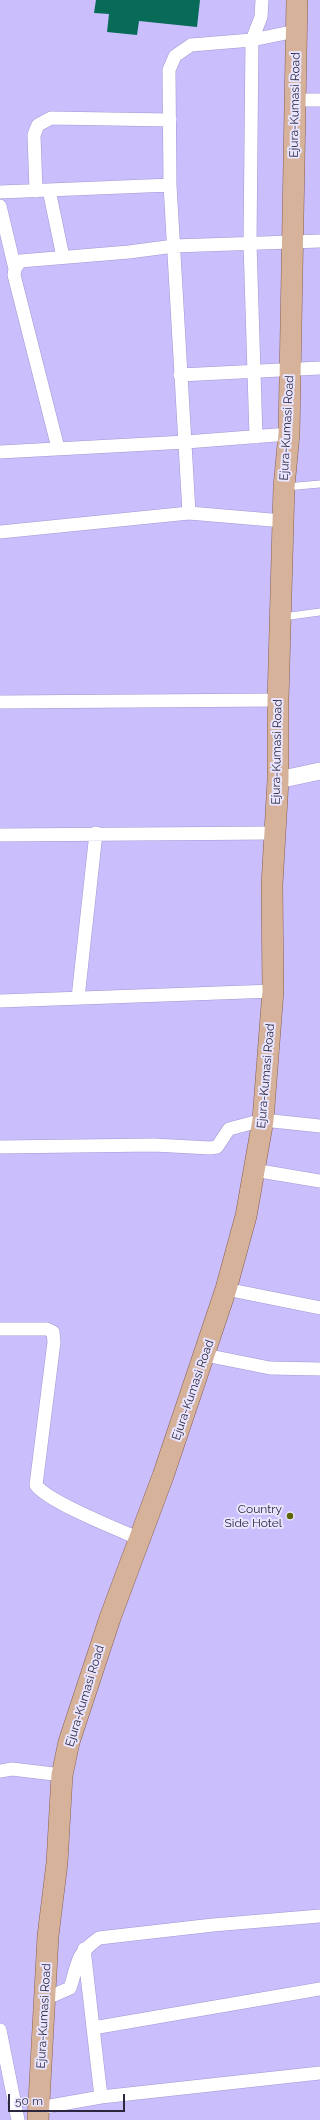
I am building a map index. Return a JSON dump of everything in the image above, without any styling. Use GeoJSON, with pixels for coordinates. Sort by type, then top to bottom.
{"type":"FeatureCollection","features":[{"type":"Feature","properties":{"kind":"main road","name":"Ejura-Kumasi Road"},"geometry":{"type":"LineString","coordinates":[[38,2114],[48,1936],[57,1862],[62,1775],[82,1698],[205,1355],[226,1289],[246,1216],[263,1120],[273,990],[272,885],[278,780],[278,700],[284,487],[289,434],[291,369],[297,0]]}},
{"type":"Feature","properties":{"kind":"street"},"geometry":{"type":"LineString","coordinates":[[256,436],[250,244],[252,40],[261,17],[262,0]]}},
{"type":"Feature","properties":{"kind":"street"},"geometry":{"type":"LineString","coordinates":[[189,513],[170,185],[169,70],[175,56],[191,45],[252,40],[296,31]]}},
{"type":"Feature","properties":{"kind":"street"},"geometry":{"type":"LineString","coordinates":[[295,100],[320,100]]}},
{"type":"Feature","properties":{"kind":"street"},"geometry":{"type":"LineString","coordinates":[[63,257],[43,190],[34,134],[38,125],[51,118],[170,120]]}},
{"type":"Feature","properties":{"kind":"street"},"geometry":{"type":"LineString","coordinates":[[0,192],[170,185]]}},
{"type":"Feature","properties":{"kind":"street"},"geometry":{"type":"LineString","coordinates":[[0,206],[15,269]]}},
{"type":"Feature","properties":{"kind":"street"},"geometry":{"type":"LineString","coordinates":[[58,448],[14,275],[15,269],[20,261],[103,255],[174,246],[320,241]]}},
{"type":"Feature","properties":{"kind":"street"},"geometry":{"type":"LineString","coordinates":[[180,375],[320,368]]}},
{"type":"Feature","properties":{"kind":"street"},"geometry":{"type":"LineString","coordinates":[[0,452],[186,442],[289,434]]}},
{"type":"Feature","properties":{"kind":"street"},"geometry":{"type":"LineString","coordinates":[[0,532],[189,513],[283,521]]}},
{"type":"Feature","properties":{"kind":"street"},"geometry":{"type":"LineString","coordinates":[[0,702],[278,700]]}},
{"type":"Feature","properties":{"kind":"street"},"geometry":{"type":"LineString","coordinates":[[278,780],[320,771]]}},
{"type":"Feature","properties":{"kind":"street"},"geometry":{"type":"LineString","coordinates":[[0,835],[96,833],[275,833]]}},
{"type":"Feature","properties":{"kind":"street"},"geometry":{"type":"LineString","coordinates":[[78,998],[96,833]]}},
{"type":"Feature","properties":{"kind":"street"},"geometry":{"type":"LineString","coordinates":[[0,1001],[273,990]]}},
{"type":"Feature","properties":{"kind":"street"},"geometry":{"type":"LineString","coordinates":[[0,1146],[154,1145],[210,1148],[217,1147],[229,1129],[235,1126],[263,1120],[320,1126]]}},
{"type":"Feature","properties":{"kind":"street"},"geometry":{"type":"LineString","coordinates":[[254,1170],[320,1181]]}},
{"type":"Feature","properties":{"kind":"street"},"geometry":{"type":"LineString","coordinates":[[226,1289],[320,1308]]}},
{"type":"Feature","properties":{"kind":"street"},"geometry":{"type":"LineString","coordinates":[[0,1329],[47,1329],[53,1332],[54,1342],[36,1485],[40,1492],[140,1539]]}},
{"type":"Feature","properties":{"kind":"street"},"geometry":{"type":"LineString","coordinates":[[205,1355],[270,1368],[320,1369]]}},
{"type":"Feature","properties":{"kind":"street"},"geometry":{"type":"LineString","coordinates":[[0,1771],[12,1770],[62,1775]]}},
{"type":"Feature","properties":{"kind":"street"},"geometry":{"type":"LineString","coordinates":[[45,1999],[70,1988],[76,1962],[84,1948],[99,1938],[213,1925],[320,1916]]}},
{"type":"Feature","properties":{"kind":"street"},"geometry":{"type":"LineString","coordinates":[[84,1948],[101,2097]]}},
{"type":"Feature","properties":{"kind":"street"},"geometry":{"type":"LineString","coordinates":[[93,2028],[320,1989]]}},
{"type":"Feature","properties":{"kind":"street"},"geometry":{"type":"LineString","coordinates":[[0,2030],[18,2120]]}},
{"type":"Feature","properties":{"kind":"street"},"geometry":{"type":"LineString","coordinates":[[38,2114],[101,2097],[320,2073]]}},
{"type":"Feature","properties":{"kind":"lane"},"geometry":{"type":"LineString","coordinates":[[284,487],[320,484]]}},
{"type":"Feature","properties":{"kind":"lane"},"geometry":{"type":"LineString","coordinates":[[281,617],[320,612]]}},
{"type":"Feature","properties":{"kind":"building"},"geometry":{"type":"Polygon","coordinates":[[[96,0],[200,0],[197,27],[139,21],[137,35],[107,32],[109,14],[94,13],[96,0]]]}},
{"type":"Feature","properties":{"kind":"place","name":"Country Side Hotel"},"geometry":{"type":"Point","coordinates":[290,1516]}}]}
